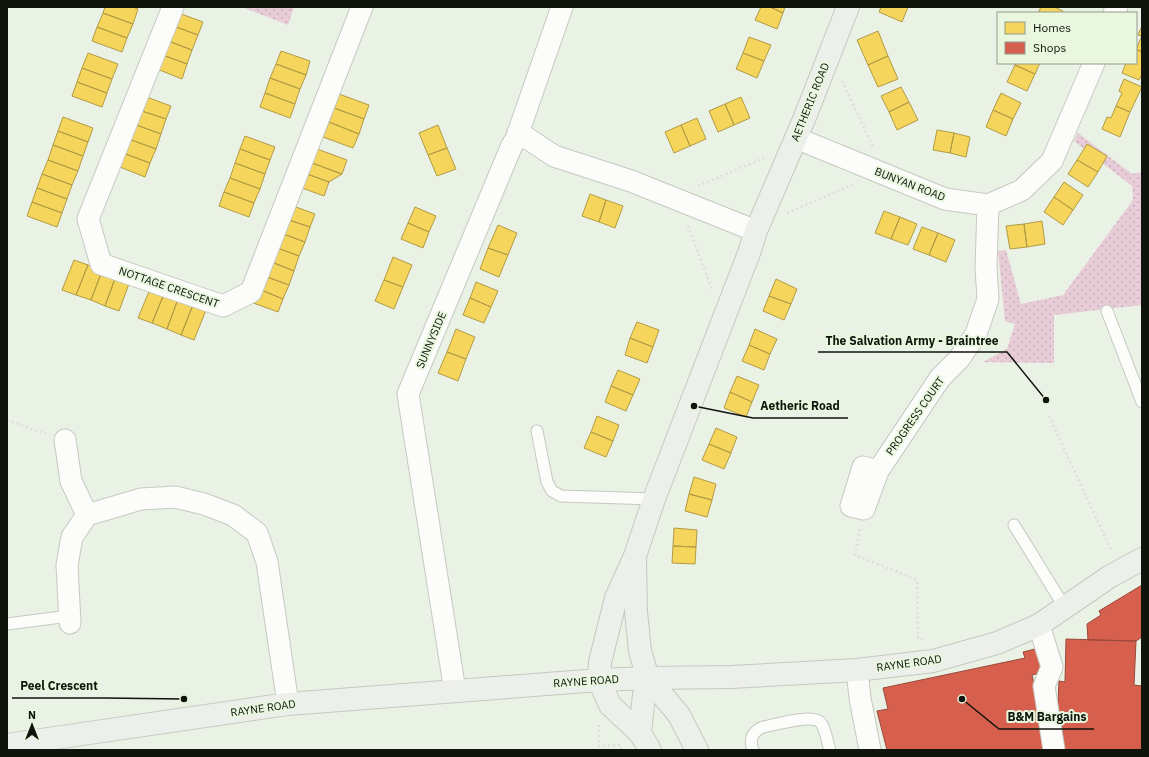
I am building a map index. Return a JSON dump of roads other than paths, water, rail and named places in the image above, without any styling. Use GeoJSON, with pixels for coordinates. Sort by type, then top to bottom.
{"type":"FeatureCollection","features":[{"type":"Feature","properties":{"kind":"main road","name":"AETHERIC ROAD"},"geometry":{"type":"LineString","coordinates":[[599,680],[600,662],[616,598],[635,556],[654,499],[760,222],[826,64],[848,7]]}},
{"type":"Feature","properties":{"kind":"main road","name":"AETHERIC ROAD"},"geometry":{"type":"LineString","coordinates":[[635,556],[636,612],[640,651],[648,678]]}},
{"type":"Feature","properties":{"kind":"main road","name":"RAYNE ROAD"},"geometry":{"type":"LineString","coordinates":[[7,745],[288,704],[599,680],[731,677],[858,670],[933,661],[997,643],[1039,625],[1109,577],[1142,559]]}},
{"type":"Feature","properties":{"kind":"main road"},"geometry":{"type":"LineString","coordinates":[[645,741],[644,695],[648,678]]}},
{"type":"Feature","properties":{"kind":"main road"},"geometry":{"type":"LineString","coordinates":[[648,678],[679,715],[697,750]]}},
{"type":"Feature","properties":{"kind":"main road"},"geometry":{"type":"LineString","coordinates":[[599,680],[610,705],[645,741]]}},
{"type":"Feature","properties":{"kind":"street","name":"NOTTAGE CRESCENT"},"geometry":{"type":"LineString","coordinates":[[172,7],[88,219],[101,264],[223,306],[251,292],[362,7]]}},
{"type":"Feature","properties":{"kind":"street","name":"SUNNYSIDE"},"geometry":{"type":"LineString","coordinates":[[455,691],[408,394],[518,132],[562,7]]}},
{"type":"Feature","properties":{"kind":"street"},"geometry":{"type":"LineString","coordinates":[[988,205],[1022,190],[1052,161],[1094,64]]}},
{"type":"Feature","properties":{"kind":"street"},"geometry":{"type":"LineString","coordinates":[[518,132],[554,156],[631,181],[685,202],[760,222]]}},
{"type":"Feature","properties":{"kind":"street","name":"BUNYAN ROAD"},"geometry":{"type":"LineString","coordinates":[[792,147],[871,169],[945,199],[988,205]]}},
{"type":"Feature","properties":{"kind":"street","name":"PROGRESS COURT"},"geometry":{"type":"LineString","coordinates":[[864,509],[851,506],[864,467],[878,470],[940,378],[959,359],[976,334],[988,299],[986,267],[988,205]]}},
{"type":"Feature","properties":{"kind":"street"},"geometry":{"type":"LineString","coordinates":[[66,440],[71,481],[88,515]]}},
{"type":"Feature","properties":{"kind":"street"},"geometry":{"type":"LineString","coordinates":[[70,619],[66,565],[72,537],[88,515],[141,499],[175,497],[204,504],[233,515],[257,534],[267,562],[288,704]]}},
{"type":"Feature","properties":{"kind":"street"},"geometry":{"type":"LineString","coordinates":[[1039,625],[1052,668],[1044,686],[1054,750]]}},
{"type":"Feature","properties":{"kind":"street"},"geometry":{"type":"LineString","coordinates":[[858,670],[863,714],[870,750]]}},
{"type":"Feature","properties":{"kind":"lane"},"geometry":{"type":"LineString","coordinates":[[1107,311],[1142,402]]}},
{"type":"Feature","properties":{"kind":"lane"},"geometry":{"type":"LineString","coordinates":[[537,431],[547,482],[552,491],[556,494],[570,497],[654,499]]}},
{"type":"Feature","properties":{"kind":"lane"},"geometry":{"type":"LineString","coordinates":[[1014,526],[1065,608]]}},
{"type":"Feature","properties":{"kind":"lane"},"geometry":{"type":"LineString","coordinates":[[7,624],[70,619]]}},
{"type":"Feature","properties":{"kind":"lane"},"geometry":{"type":"LineString","coordinates":[[753,750],[751,744],[752,736],[756,730],[763,727],[808,718],[815,719],[820,722],[830,750]]}},
{"type":"Feature","properties":{"kind":"place","name":"The Salvation Army - Braintree"},"geometry":{"type":"Point","coordinates":[1046,400]}},
{"type":"Feature","properties":{"kind":"place","name":"Aetheric Road"},"geometry":{"type":"Point","coordinates":[694,406]}},
{"type":"Feature","properties":{"kind":"place","name":"Peel Crescent"},"geometry":{"type":"Point","coordinates":[184,699]}},
{"type":"Feature","properties":{"kind":"place","name":"B&M Bargains"},"geometry":{"type":"Point","coordinates":[962,699]}}]}
